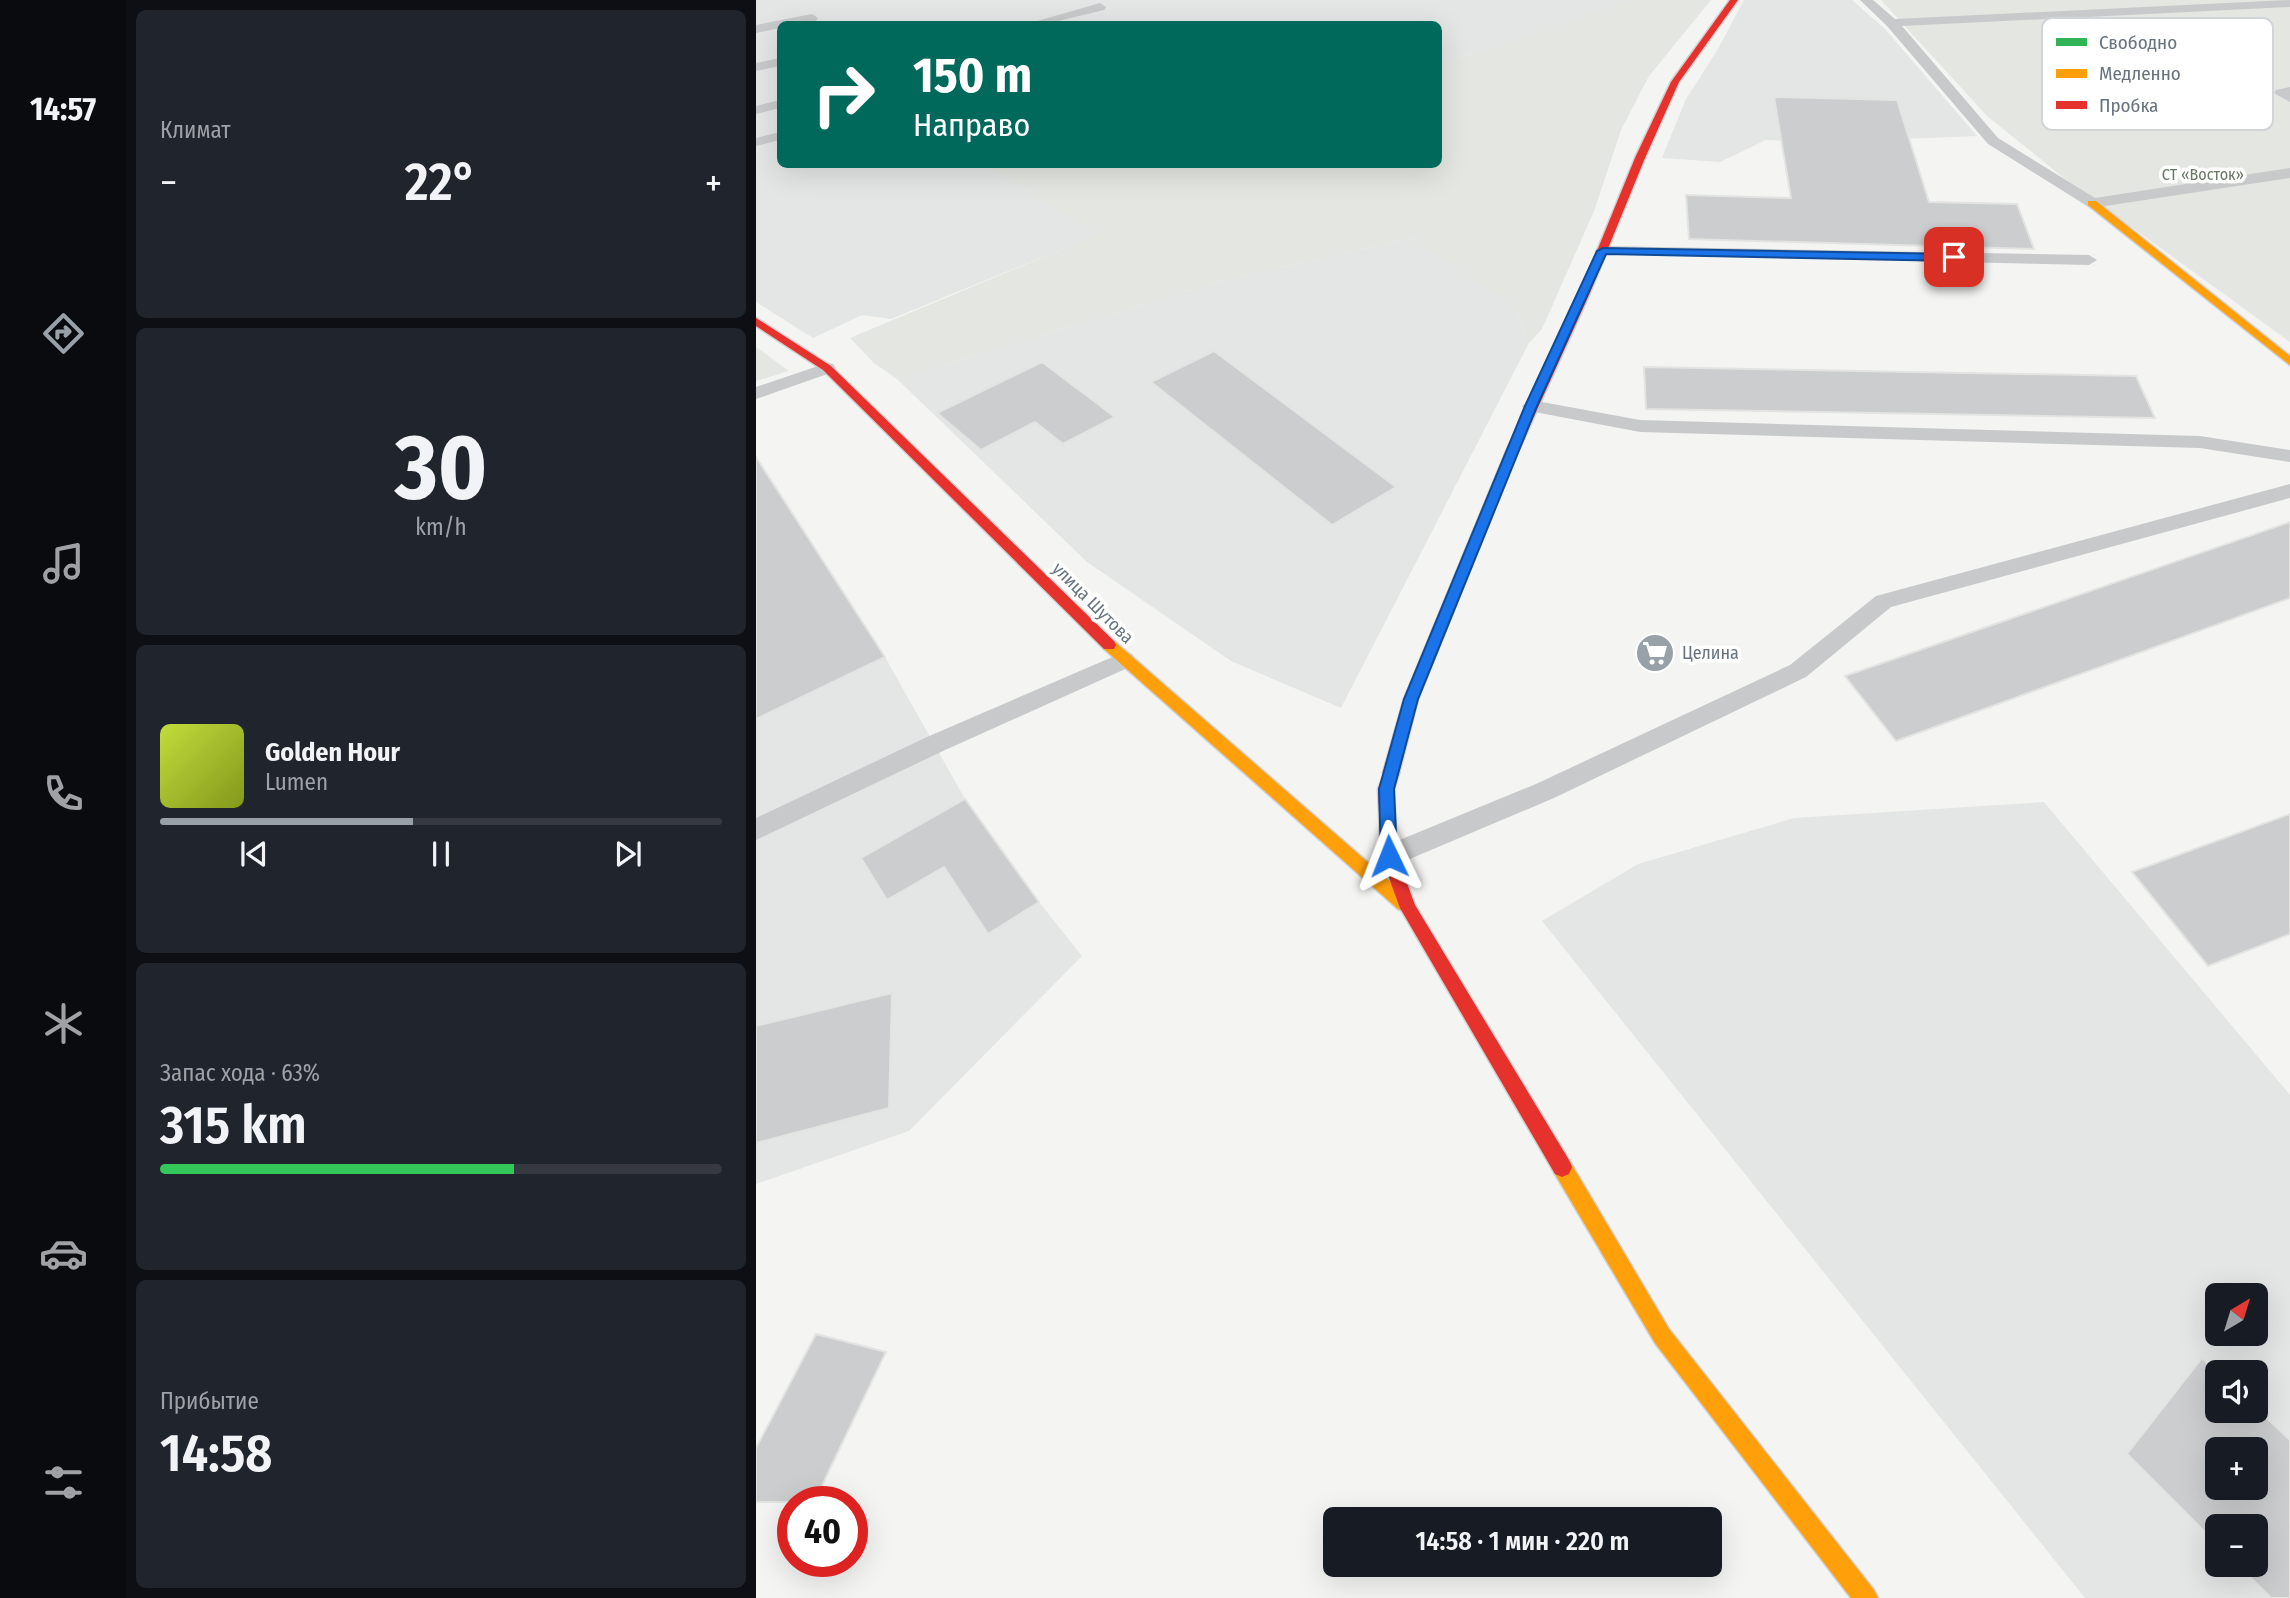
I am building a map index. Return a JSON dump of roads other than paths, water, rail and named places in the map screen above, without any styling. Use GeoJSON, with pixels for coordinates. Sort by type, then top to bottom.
{"type":"FeatureCollection","features":[{"type":"Feature","properties":{"kind":"street"},"geometry":{"type":"LineString","coordinates":[[1734,0],[1675,82],[1603,251],[1531,406],[1411,699],[1387,789],[1389,856],[1408,908],[1662,1336],[1866,1598]]}},
{"type":"Feature","properties":{"kind":"street"},"geometry":{"type":"LineString","coordinates":[[2092,203],[2290,362]]}},
{"type":"Feature","properties":{"kind":"street","name":"улица Шутова"},"geometry":{"type":"LineString","coordinates":[[756,321],[827,368],[1124,660],[1408,908]]}},
{"type":"Feature","properties":{"kind":"lane"},"geometry":{"type":"LineString","coordinates":[[1866,0],[1892,23],[1993,141],[2092,203],[2290,173]]}},
{"type":"Feature","properties":{"kind":"lane"},"geometry":{"type":"LineString","coordinates":[[1892,23],[2290,3]]}},
{"type":"Feature","properties":{"kind":"lane"},"geometry":{"type":"LineString","coordinates":[[1045,21],[1100,7]]}},
{"type":"Feature","properties":{"kind":"lane"},"geometry":{"type":"LineString","coordinates":[[797,21],[812,18]]}},
{"type":"Feature","properties":{"kind":"lane"},"geometry":{"type":"LineString","coordinates":[[756,29],[777,25]]}},
{"type":"Feature","properties":{"kind":"lane"},"geometry":{"type":"LineString","coordinates":[[756,67],[777,63]]}},
{"type":"Feature","properties":{"kind":"lane"},"geometry":{"type":"LineString","coordinates":[[2290,91],[2281,93],[2290,98]]}},
{"type":"Feature","properties":{"kind":"lane"},"geometry":{"type":"LineString","coordinates":[[756,110],[777,105]]}},
{"type":"Feature","properties":{"kind":"lane"},"geometry":{"type":"LineString","coordinates":[[756,142],[777,137]]}},
{"type":"Feature","properties":{"kind":"lane"},"geometry":{"type":"LineString","coordinates":[[1603,251],[2089,260]]}},
{"type":"Feature","properties":{"kind":"lane"},"geometry":{"type":"LineString","coordinates":[[756,393],[827,368]]}},
{"type":"Feature","properties":{"kind":"lane"},"geometry":{"type":"LineString","coordinates":[[1531,406],[1640,426],[2200,442],[2290,456]]}},
{"type":"Feature","properties":{"kind":"lane"},"geometry":{"type":"LineString","coordinates":[[1389,856],[1545,791],[1798,671],[1884,601],[2290,491]]}},
{"type":"Feature","properties":{"kind":"lane"},"geometry":{"type":"LineString","coordinates":[[756,830],[935,744],[1124,660]]}},
{"type":"Feature","properties":{"kind":"place","name":"Целина"},"geometry":{"type":"Point","coordinates":[1655,653]}},
{"type":"Feature","properties":{"kind":"park label","name":"СТ «Восток»"},"geometry":{"type":"Point","coordinates":[2203,174]}}]}
